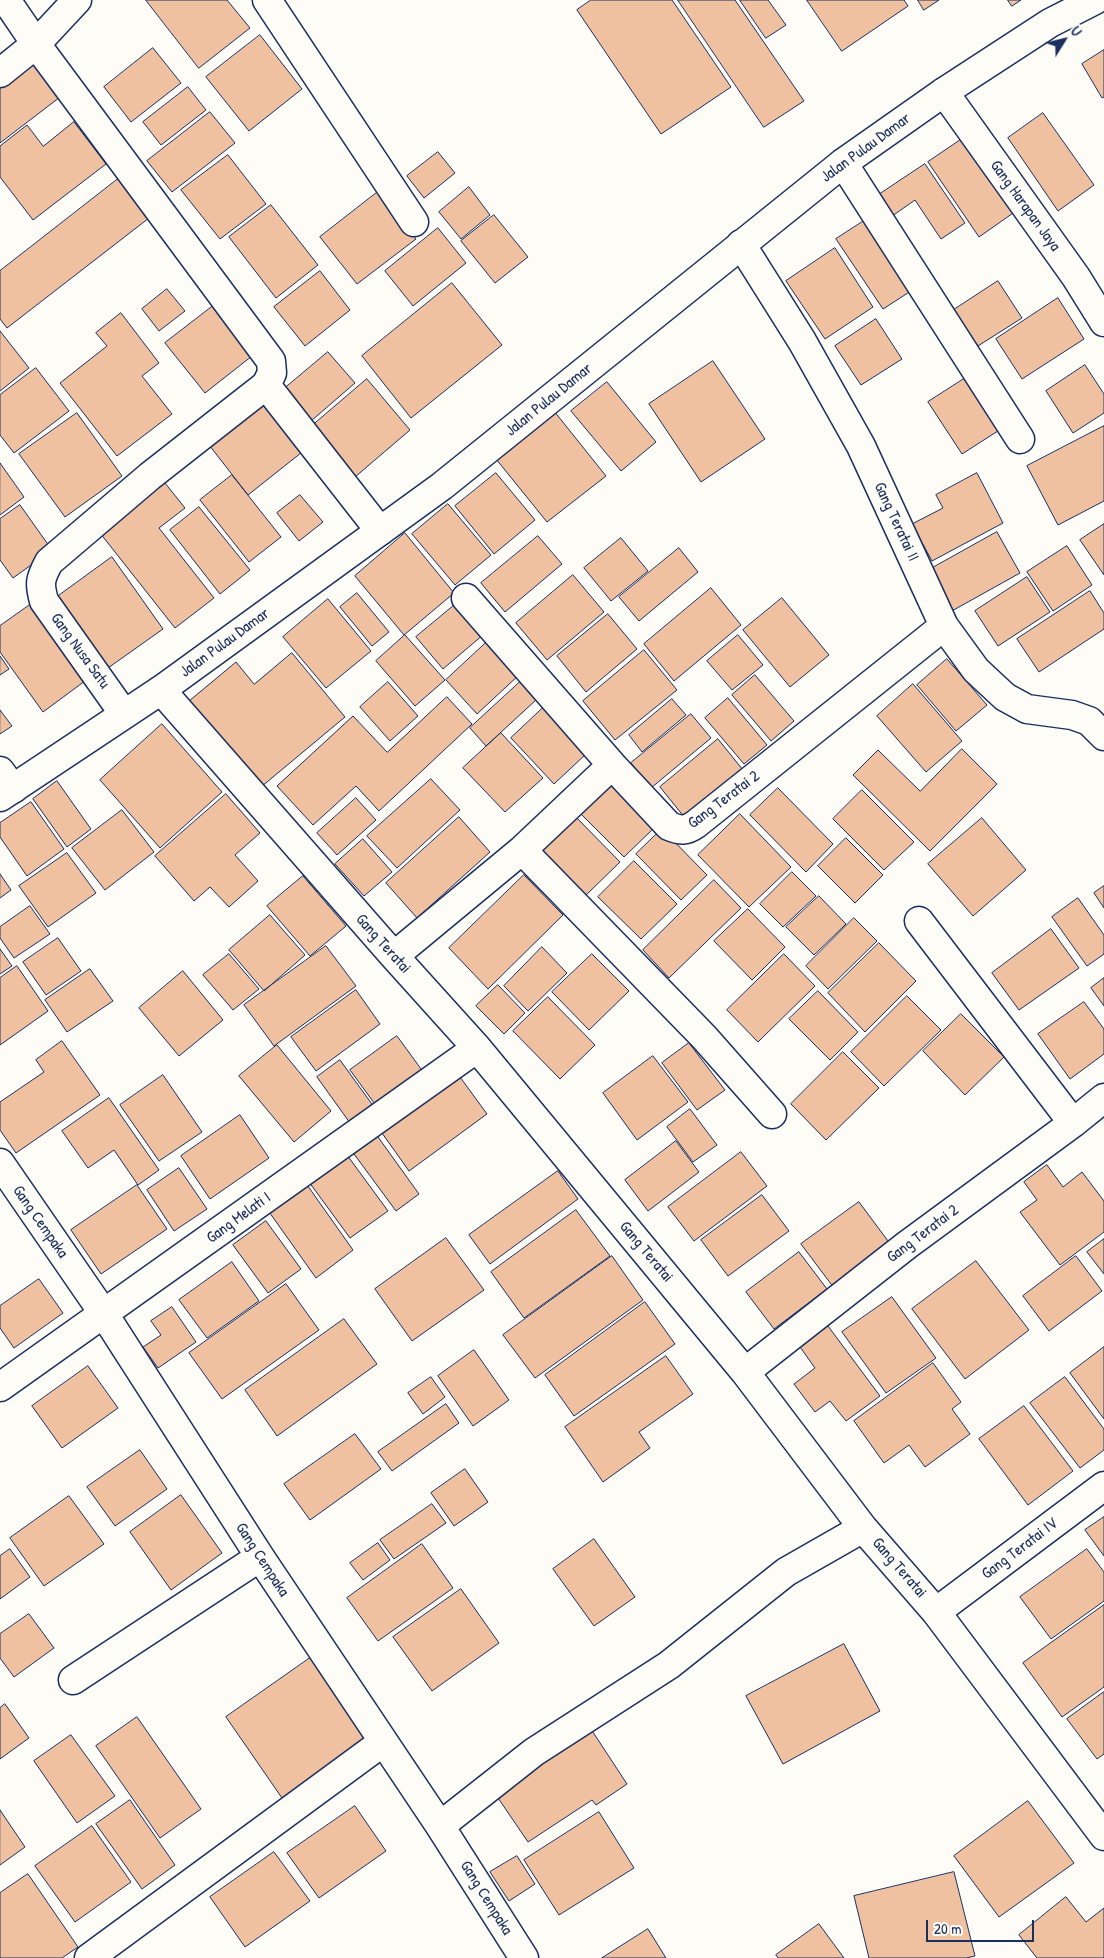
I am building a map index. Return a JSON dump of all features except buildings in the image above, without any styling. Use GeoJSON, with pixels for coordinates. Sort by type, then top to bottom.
{"type":"FeatureCollection","features":[{"type":"Feature","properties":{"kind":"street"},"geometry":{"type":"LineString","coordinates":[[6,0],[36,44],[265,350],[271,361],[272,373],[266,385],[380,531]]}},
{"type":"Feature","properties":{"kind":"street"},"geometry":{"type":"LineString","coordinates":[[0,73],[36,44],[77,0]]}},
{"type":"Feature","properties":{"kind":"street"},"geometry":{"type":"LineString","coordinates":[[267,0],[414,222]]}},
{"type":"Feature","properties":{"kind":"street","name":"Jalan Pulau Damar"},"geometry":{"type":"LineString","coordinates":[[4,786],[124,714],[160,690],[442,486],[843,163],[944,92],[1050,22],[1095,0]]}},
{"type":"Feature","properties":{"kind":"street","name":"Gang Harapan Jaya"},"geometry":{"type":"LineString","coordinates":[[944,92],[1076,277],[1104,322]]}},
{"type":"Feature","properties":{"kind":"street"},"geometry":{"type":"LineString","coordinates":[[843,163],[1020,439]]}},
{"type":"Feature","properties":{"kind":"street","name":"Gang Teratai II"},"geometry":{"type":"LineString","coordinates":[[741,244],[802,341],[861,446],[944,626],[976,670],[1005,696],[1027,710],[1072,715],[1089,721],[1104,736]]}},
{"type":"Feature","properties":{"kind":"street","name":"Gang Nusa Satu"},"geometry":{"type":"LineString","coordinates":[[124,714],[44,602],[40,586],[49,562],[150,476],[266,385]]}},
{"type":"Feature","properties":{"kind":"street","name":"Gang Teratai 2"},"geometry":{"type":"LineString","coordinates":[[466,598],[612,765],[670,826],[679,830],[687,830],[944,626]]}},
{"type":"Feature","properties":{"kind":"street","name":"Gang Teratai"},"geometry":{"type":"LineString","coordinates":[[160,690],[477,1048],[744,1372],[864,1528],[936,1612],[1104,1836]]}},
{"type":"Feature","properties":{"kind":"street"},"geometry":{"type":"LineString","coordinates":[[394,956],[522,850],[612,765]]}},
{"type":"Feature","properties":{"kind":"street"},"geometry":{"type":"LineString","coordinates":[[522,850],[704,1037],[772,1114]]}},
{"type":"Feature","properties":{"kind":"street"},"geometry":{"type":"LineString","coordinates":[[919,921],[1073,1123]]}},
{"type":"Feature","properties":{"kind":"street","name":"Gang Melati I"},"geometry":{"type":"LineString","coordinates":[[0,1387],[477,1048]]}},
{"type":"Feature","properties":{"kind":"street","name":"Gang Teratai 2"},"geometry":{"type":"LineString","coordinates":[[744,1372],[907,1245],[1104,1098]]}},
{"type":"Feature","properties":{"kind":"street","name":"Gang Cempaka"},"geometry":{"type":"LineString","coordinates":[[0,1163],[104,1314],[260,1557],[440,1826],[524,1958]]}},
{"type":"Feature","properties":{"kind":"street","name":"Gang Teratai IV"},"geometry":{"type":"LineString","coordinates":[[936,1612],[1104,1486]]}},
{"type":"Feature","properties":{"kind":"street"},"geometry":{"type":"LineString","coordinates":[[440,1826],[534,1752],[669,1665],[786,1572],[864,1528]]}},
{"type":"Feature","properties":{"kind":"street"},"geometry":{"type":"LineString","coordinates":[[73,1680],[260,1557]]}},
{"type":"Feature","properties":{"kind":"street"},"geometry":{"type":"LineString","coordinates":[[90,1958],[383,1742]]}}]}
